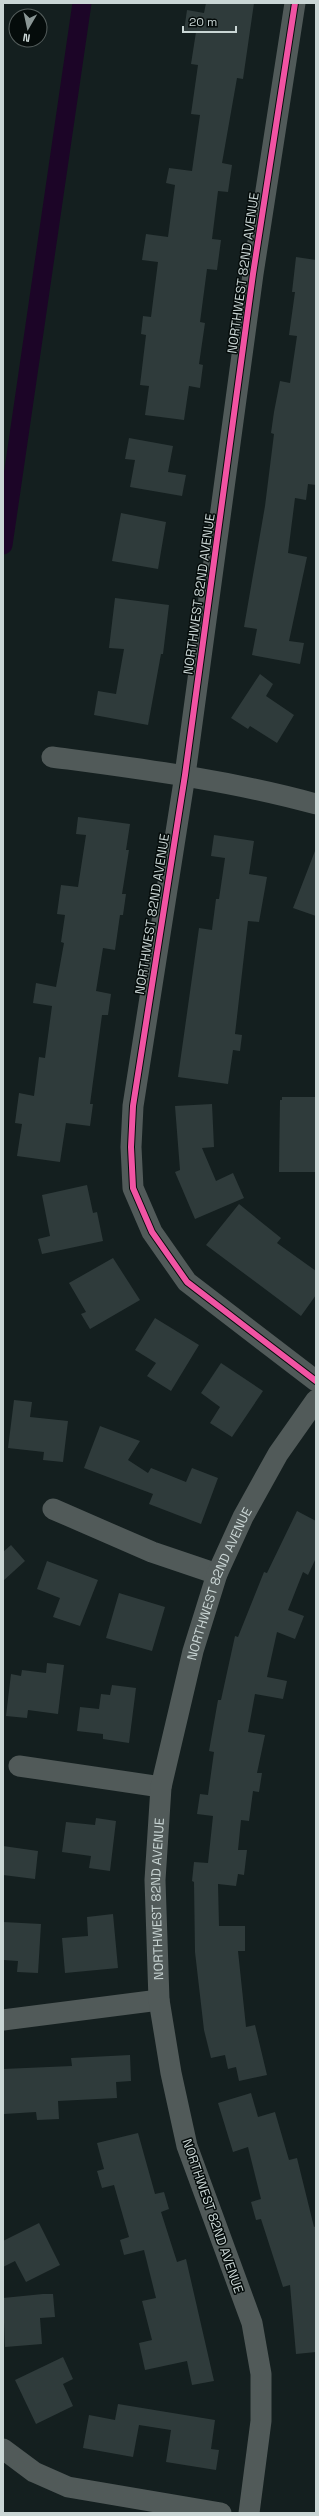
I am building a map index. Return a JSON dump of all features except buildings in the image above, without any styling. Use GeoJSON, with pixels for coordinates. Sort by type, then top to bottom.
{"type":"FeatureCollection","features":[{"type":"Feature","properties":{"kind":"street","name":"NORTHWEST 82ND AVENUE"},"geometry":{"type":"LineString","coordinates":[[295,3],[253,274],[185,775],[133,1106],[131,1147],[133,1188],[152,1232],[188,1282],[316,1381]]}},
{"type":"Feature","properties":{"kind":"street"},"geometry":{"type":"LineString","coordinates":[[52,757],[185,775],[261,789],[316,804]]}},
{"type":"Feature","properties":{"kind":"street","name":"NORTHWEST 82ND AVENUE"},"geometry":{"type":"LineString","coordinates":[[249,2513],[261,2422],[261,2374],[252,2323],[187,2146],[171,2072],[159,2000],[155,1880],[161,1787],[193,1651],[217,1574],[243,1517],[278,1454],[316,1400]]}},
{"type":"Feature","properties":{"kind":"street"},"geometry":{"type":"LineString","coordinates":[[53,1509],[152,1552],[217,1574]]}},
{"type":"Feature","properties":{"kind":"street"},"geometry":{"type":"LineString","coordinates":[[20,1766],[161,1787]]}},
{"type":"Feature","properties":{"kind":"street"},"geometry":{"type":"LineString","coordinates":[[3,2020],[159,2000]]}},
{"type":"Feature","properties":{"kind":"street"},"geometry":{"type":"LineString","coordinates":[[3,2448],[34,2472],[68,2487],[221,2513]]}},
{"type":"Feature","properties":{"kind":"waterway"},"geometry":{"type":"LineString","coordinates":[[3,545],[82,3]]}},
{"type":"Feature","properties":{"kind":"cycle path"},"geometry":{"type":"LineString","coordinates":[[295,3],[253,274],[185,775],[133,1106],[131,1147],[133,1188],[152,1232],[187,1282],[316,1381]]}}]}
